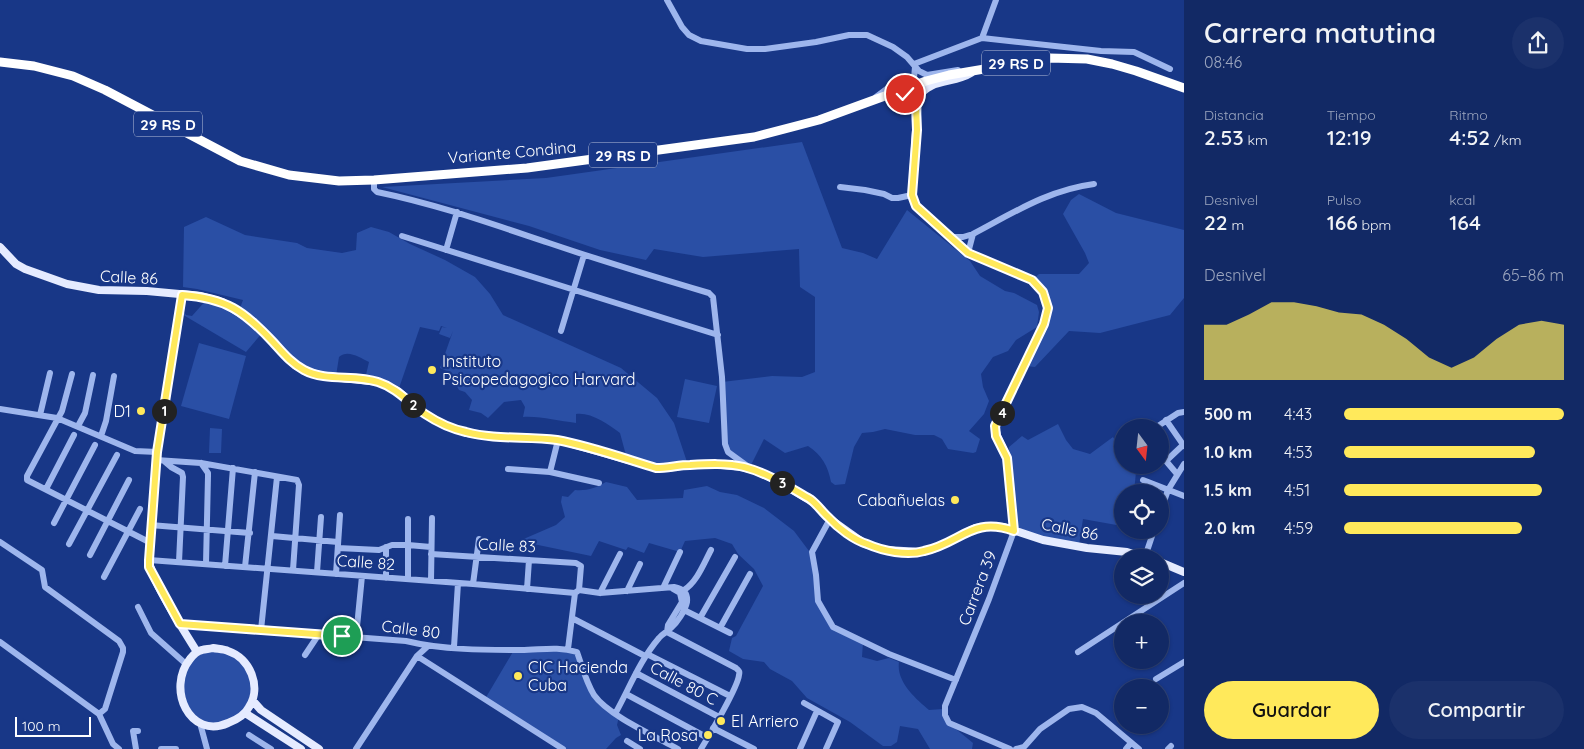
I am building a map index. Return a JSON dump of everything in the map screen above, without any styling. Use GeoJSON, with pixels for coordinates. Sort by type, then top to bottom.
{"type":"FeatureCollection","features":[{"type":"Feature","properties":{"kind":"highway","name":"Variante Condina"},"geometry":{"type":"LineString","coordinates":[[0,62],[34,66],[73,76],[106,90],[240,160],[268,170],[320,180],[374,180],[527,168],[754,137],[810,122],[926,81],[1049,58],[1075,58],[1099,61],[1124,67],[1184,88]]}},
{"type":"Feature","properties":{"kind":"main road"},"geometry":{"type":"LineString","coordinates":[[916,106],[921,93],[929,86],[965,76],[974,71]]}},
{"type":"Feature","properties":{"kind":"main road"},"geometry":{"type":"LineString","coordinates":[[849,109],[872,105],[905,94],[913,99],[916,106],[917,130],[912,195]]}},
{"type":"Feature","properties":{"kind":"main road","name":"Carrera 39"},"geometry":{"type":"LineString","coordinates":[[912,195],[916,206],[968,253],[1032,280],[1043,292],[1048,308],[1044,324],[1026,366],[995,426],[996,436],[1007,458],[1014,531]]}},
{"type":"Feature","properties":{"kind":"main road","name":"Calle 86"},"geometry":{"type":"LineString","coordinates":[[0,247],[20,266],[67,284],[99,290],[147,290],[214,299],[230,305],[258,327],[295,365],[307,372],[324,376],[379,382],[398,391],[425,414],[444,425],[467,433],[494,437],[558,440],[656,468],[688,465],[721,465],[742,466],[754,470],[810,499],[830,519],[865,544],[885,550],[922,552],[936,548],[982,526],[1004,527],[1043,540],[1114,551]]}},
{"type":"Feature","properties":{"kind":"main road"},"geometry":{"type":"LineString","coordinates":[[182,295],[150,525],[149,567],[197,652]]}},
{"type":"Feature","properties":{"kind":"main road"},"geometry":{"type":"LineString","coordinates":[[1169,566],[1184,572]]}},
{"type":"Feature","properties":{"kind":"main road"},"geometry":{"type":"LineString","coordinates":[[221,649],[234,653],[244,661],[250,670],[254,682],[253,701],[245,713],[226,724],[208,726],[200,723],[186,710],[180,692],[181,672],[197,652],[221,649]]}},
{"type":"Feature","properties":{"kind":"main road"},"geometry":{"type":"LineString","coordinates":[[253,701],[262,710],[319,749]]}},
{"type":"Feature","properties":{"kind":"main road"},"geometry":{"type":"LineString","coordinates":[[245,713],[301,749]]}},
{"type":"Feature","properties":{"kind":"street"},"geometry":{"type":"LineString","coordinates":[[666,0],[682,27],[689,35],[701,41],[747,49],[857,34],[867,35],[893,47],[922,74],[927,75],[949,70],[974,71]]}},
{"type":"Feature","properties":{"kind":"street"},"geometry":{"type":"LineString","coordinates":[[982,38],[996,0]]}},
{"type":"Feature","properties":{"kind":"street"},"geometry":{"type":"LineString","coordinates":[[915,66],[982,38],[1101,51],[1134,52],[1170,69]]}},
{"type":"Feature","properties":{"kind":"street"},"geometry":{"type":"LineString","coordinates":[[870,101],[888,88],[914,78],[915,66]]}},
{"type":"Feature","properties":{"kind":"street"},"geometry":{"type":"LineString","coordinates":[[374,180],[374,189],[377,192],[412,199],[457,212],[584,255],[709,293],[713,297],[718,335],[725,444],[728,452],[733,457],[754,470]]}},
{"type":"Feature","properties":{"kind":"street"},"geometry":{"type":"LineString","coordinates":[[950,238],[973,234],[1049,194],[1076,186],[1094,184]]}},
{"type":"Feature","properties":{"kind":"street"},"geometry":{"type":"LineString","coordinates":[[840,187],[884,194],[892,198],[912,195]]}},
{"type":"Feature","properties":{"kind":"street"},"geometry":{"type":"LineString","coordinates":[[446,250],[457,212]]}},
{"type":"Feature","properties":{"kind":"street"},"geometry":{"type":"LineString","coordinates":[[968,253],[973,234]]}},
{"type":"Feature","properties":{"kind":"street"},"geometry":{"type":"LineString","coordinates":[[402,236],[718,335]]}},
{"type":"Feature","properties":{"kind":"street"},"geometry":{"type":"LineString","coordinates":[[561,331],[584,255]]}},
{"type":"Feature","properties":{"kind":"street"},"geometry":{"type":"LineString","coordinates":[[40,415],[50,373]]}},
{"type":"Feature","properties":{"kind":"street"},"geometry":{"type":"LineString","coordinates":[[72,374],[62,411],[27,476],[29,482],[149,542]]}},
{"type":"Feature","properties":{"kind":"street"},"geometry":{"type":"LineString","coordinates":[[78,426],[85,413],[93,375]]}},
{"type":"Feature","properties":{"kind":"street"},"geometry":{"type":"LineString","coordinates":[[101,436],[106,421],[114,376]]}},
{"type":"Feature","properties":{"kind":"street"},"geometry":{"type":"LineString","coordinates":[[0,409],[57,418],[159,458],[233,468],[297,480],[296,538],[293,570]]}},
{"type":"Feature","properties":{"kind":"street"},"geometry":{"type":"LineString","coordinates":[[1168,419],[1184,412]]}},
{"type":"Feature","properties":{"kind":"street"},"geometry":{"type":"LineString","coordinates":[[1169,424],[1184,445],[1166,461],[1177,474]]}},
{"type":"Feature","properties":{"kind":"street"},"geometry":{"type":"LineString","coordinates":[[46,489],[74,435]]}},
{"type":"Feature","properties":{"kind":"street"},"geometry":{"type":"LineString","coordinates":[[550,472],[558,440]]}},
{"type":"Feature","properties":{"kind":"street"},"geometry":{"type":"LineString","coordinates":[[54,523],[95,445]]}},
{"type":"Feature","properties":{"kind":"street"},"geometry":{"type":"LineString","coordinates":[[69,544],[117,455]]}},
{"type":"Feature","properties":{"kind":"street"},"geometry":{"type":"LineString","coordinates":[[159,458],[182,473],[183,477],[179,562]]}},
{"type":"Feature","properties":{"kind":"street"},"geometry":{"type":"LineString","coordinates":[[201,463],[208,476],[206,564]]}},
{"type":"Feature","properties":{"kind":"street"},"geometry":{"type":"LineString","coordinates":[[1169,488],[1184,464]]}},
{"type":"Feature","properties":{"kind":"street"},"geometry":{"type":"LineString","coordinates":[[225,566],[233,468]]}},
{"type":"Feature","properties":{"kind":"street"},"geometry":{"type":"LineString","coordinates":[[508,469],[550,472],[599,483]]}},
{"type":"Feature","properties":{"kind":"street"},"geometry":{"type":"LineString","coordinates":[[245,567],[255,472]]}},
{"type":"Feature","properties":{"kind":"street"},"geometry":{"type":"LineString","coordinates":[[261,630],[277,477]]}},
{"type":"Feature","properties":{"kind":"street"},"geometry":{"type":"LineString","coordinates":[[90,555],[129,480]]}},
{"type":"Feature","properties":{"kind":"street"},"geometry":{"type":"LineString","coordinates":[[1143,480],[1153,484]]}},
{"type":"Feature","properties":{"kind":"street"},"geometry":{"type":"LineString","coordinates":[[1169,490],[1184,496]]}},
{"type":"Feature","properties":{"kind":"street"},"geometry":{"type":"LineString","coordinates":[[104,577],[140,509]]}},
{"type":"Feature","properties":{"kind":"street"},"geometry":{"type":"LineString","coordinates":[[336,574],[340,515]]}},
{"type":"Feature","properties":{"kind":"street"},"geometry":{"type":"LineString","coordinates":[[317,572],[321,517]]}},
{"type":"Feature","properties":{"kind":"street"},"geometry":{"type":"LineString","coordinates":[[431,581],[432,518]]}},
{"type":"Feature","properties":{"kind":"street"},"geometry":{"type":"LineString","coordinates":[[830,519],[812,552],[818,601],[833,627],[889,654],[956,680]]}},
{"type":"Feature","properties":{"kind":"street"},"geometry":{"type":"LineString","coordinates":[[408,520],[408,579]]}},
{"type":"Feature","properties":{"kind":"street"},"geometry":{"type":"LineString","coordinates":[[150,525],[250,533]]}},
{"type":"Feature","properties":{"kind":"street","name":"Carrera 39"},"geometry":{"type":"LineString","coordinates":[[1010,749],[949,723],[945,715],[945,706],[1014,531]]}},
{"type":"Feature","properties":{"kind":"street","name":"Calle 83"},"geometry":{"type":"LineString","coordinates":[[272,536],[319,540],[338,545],[380,550],[392,545],[408,545],[477,557],[576,563],[581,566],[577,592]]}},
{"type":"Feature","properties":{"kind":"street"},"geometry":{"type":"LineString","coordinates":[[474,584],[479,539]]}},
{"type":"Feature","properties":{"kind":"street"},"geometry":{"type":"LineString","coordinates":[[0,542],[42,570],[45,586],[120,641],[123,652],[105,708],[99,714]]}},
{"type":"Feature","properties":{"kind":"street"},"geometry":{"type":"LineString","coordinates":[[386,547],[386,578]]}},
{"type":"Feature","properties":{"kind":"street"},"geometry":{"type":"LineString","coordinates":[[678,749],[615,714],[646,655],[660,636],[672,628],[684,610],[687,597],[684,590],[689,587],[696,577],[711,550]]}},
{"type":"Feature","properties":{"kind":"street"},"geometry":{"type":"LineString","coordinates":[[666,632],[682,598],[677,590],[664,588],[680,552]]}},
{"type":"Feature","properties":{"kind":"street"},"geometry":{"type":"LineString","coordinates":[[600,593],[620,554]]}},
{"type":"Feature","properties":{"kind":"street"},"geometry":{"type":"LineString","coordinates":[[700,618],[735,557]]}},
{"type":"Feature","properties":{"kind":"street","name":"Calle 82"},"geometry":{"type":"LineString","coordinates":[[149,560],[474,584],[527,590],[600,593],[674,586],[684,590]]}},
{"type":"Feature","properties":{"kind":"street"},"geometry":{"type":"LineString","coordinates":[[527,590],[529,560]]}},
{"type":"Feature","properties":{"kind":"street"},"geometry":{"type":"LineString","coordinates":[[627,591],[640,564]]}},
{"type":"Feature","properties":{"kind":"street"},"geometry":{"type":"LineString","coordinates":[[720,628],[750,574]]}},
{"type":"Feature","properties":{"kind":"street"},"geometry":{"type":"LineString","coordinates":[[356,637],[362,576]]}},
{"type":"Feature","properties":{"kind":"street"},"geometry":{"type":"LineString","coordinates":[[1078,652],[1184,582]]}},
{"type":"Feature","properties":{"kind":"street"},"geometry":{"type":"LineString","coordinates":[[454,647],[458,583]]}},
{"type":"Feature","properties":{"kind":"street"},"geometry":{"type":"LineString","coordinates":[[568,649],[577,592]]}},
{"type":"Feature","properties":{"kind":"street"},"geometry":{"type":"LineString","coordinates":[[138,607],[151,632],[186,664]]}},
{"type":"Feature","properties":{"kind":"street"},"geometry":{"type":"LineString","coordinates":[[684,610],[730,633]]}},
{"type":"Feature","properties":{"kind":"street"},"geometry":{"type":"LineString","coordinates":[[572,618],[730,696]]}},
{"type":"Feature","properties":{"kind":"street","name":"Calle 80"},"geometry":{"type":"LineString","coordinates":[[180,624],[406,641],[428,646],[502,650],[568,649],[577,652],[586,679],[595,696],[615,714]]}},
{"type":"Feature","properties":{"kind":"street"},"geometry":{"type":"LineString","coordinates":[[666,632],[736,668],[739,672],[740,676],[701,749]]}},
{"type":"Feature","properties":{"kind":"street"},"geometry":{"type":"LineString","coordinates":[[305,656],[318,634]]}},
{"type":"Feature","properties":{"kind":"street"},"geometry":{"type":"LineString","coordinates":[[0,642],[99,714],[113,744],[118,749]]}},
{"type":"Feature","properties":{"kind":"street"},"geometry":{"type":"LineString","coordinates":[[356,749],[418,656],[428,646]]}},
{"type":"Feature","properties":{"kind":"street"},"geometry":{"type":"LineString","coordinates":[[418,656],[564,749]]}},
{"type":"Feature","properties":{"kind":"street"},"geometry":{"type":"LineString","coordinates":[[1156,679],[1184,662]]}},
{"type":"Feature","properties":{"kind":"street","name":"Calle 80 C"},"geometry":{"type":"LineString","coordinates":[[636,673],[719,717]]}},
{"type":"Feature","properties":{"kind":"street"},"geometry":{"type":"LineString","coordinates":[[626,694],[708,738]]}},
{"type":"Feature","properties":{"kind":"street"},"geometry":{"type":"LineString","coordinates":[[804,703],[838,722],[826,749]]}},
{"type":"Feature","properties":{"kind":"street"},"geometry":{"type":"LineString","coordinates":[[1016,749],[1024,747],[1040,729],[1069,709],[1082,707],[1096,713],[1139,749]]}},
{"type":"Feature","properties":{"kind":"street"},"geometry":{"type":"LineString","coordinates":[[800,749],[817,711]]}},
{"type":"Feature","properties":{"kind":"street"},"geometry":{"type":"LineString","coordinates":[[200,723],[208,749]]}},
{"type":"Feature","properties":{"kind":"street"},"geometry":{"type":"LineString","coordinates":[[713,728],[754,749]]}},
{"type":"Feature","properties":{"kind":"street"},"geometry":{"type":"LineString","coordinates":[[136,749],[134,731],[138,730]]}},
{"type":"Feature","properties":{"kind":"street"},"geometry":{"type":"LineString","coordinates":[[249,735],[271,749]]}},
{"type":"Feature","properties":{"kind":"street"},"geometry":{"type":"LineString","coordinates":[[627,741],[640,749]]}},
{"type":"Feature","properties":{"kind":"street"},"geometry":{"type":"LineString","coordinates":[[1126,749],[1131,743]]}},
{"type":"Feature","properties":{"kind":"street"},"geometry":{"type":"LineString","coordinates":[[162,749],[176,749]]}},
{"type":"Feature","properties":{"kind":"shaded area"},"geometry":{"type":"Polygon","coordinates":[[[802,142],[842,248],[863,253],[877,259],[907,210],[970,261],[980,276],[1005,291],[1014,293],[1037,305],[1039,312],[1037,327],[1016,340],[1008,351],[993,357],[981,374],[983,387],[989,401],[984,414],[969,431],[980,439],[976,452],[948,449],[942,439],[934,435],[915,435],[885,429],[862,433],[854,447],[845,484],[835,485],[831,482],[824,461],[808,446],[785,453],[764,439],[750,467],[727,450],[722,382],[772,376],[802,377],[815,372],[815,297],[800,287],[799,249],[703,257],[654,249],[646,260],[600,250],[529,226],[382,187],[546,178],[802,142]]]}},
{"type":"Feature","properties":{"kind":"shaded area"},"geometry":{"type":"Polygon","coordinates":[[[1079,194],[1116,213],[1184,230],[1184,298],[1170,315],[1100,333],[1069,331],[1035,367],[1026,366],[1047,312],[1043,292],[1032,280],[1039,274],[1079,274],[1089,263],[1063,214],[1071,200],[1079,194]]]}},
{"type":"Feature","properties":{"kind":"shaded area"},"geometry":{"type":"Polygon","coordinates":[[[206,217],[245,235],[297,243],[307,248],[342,253],[356,250],[357,233],[371,227],[389,232],[445,260],[475,277],[490,294],[503,315],[621,368],[657,398],[674,423],[688,465],[671,468],[627,459],[620,433],[588,415],[576,414],[576,423],[523,417],[525,407],[521,400],[504,402],[488,418],[481,413],[469,410],[472,400],[465,392],[459,390],[449,372],[440,368],[453,331],[450,338],[439,334],[442,327],[447,328],[441,326],[439,331],[420,327],[398,391],[365,379],[369,362],[354,355],[346,354],[339,357],[336,376],[302,369],[263,332],[246,352],[180,313],[181,308],[186,315],[192,316],[208,298],[239,311],[243,300],[183,287],[184,227],[206,217]]]}},
{"type":"Feature","properties":{"kind":"shaded area"},"geometry":{"type":"Polygon","coordinates":[[[199,343],[246,356],[229,419],[181,406],[199,343]]]}},
{"type":"Feature","properties":{"kind":"shaded area"},"geometry":{"type":"Polygon","coordinates":[[[685,379],[717,386],[709,423],[677,417],[685,379]]]}},
{"type":"Feature","properties":{"kind":"shaded area"},"geometry":{"type":"Polygon","coordinates":[[[1058,424],[1073,449],[1090,454],[1113,437],[1114,474],[1136,474],[1135,484],[1114,484],[1114,525],[1083,519],[1079,545],[1015,530],[1007,457],[1009,447],[1022,436],[1028,440],[1058,424]]]}},
{"type":"Feature","properties":{"kind":"shaded area"},"geometry":{"type":"Polygon","coordinates":[[[210,428],[222,429],[221,453],[209,453],[210,428]]]}},
{"type":"Feature","properties":{"kind":"shaded area"},"geometry":{"type":"Polygon","coordinates":[[[606,482],[627,487],[637,500],[683,498],[684,490],[707,486],[720,492],[737,495],[764,508],[794,531],[809,551],[816,575],[818,601],[830,626],[863,642],[862,657],[877,661],[889,658],[899,662],[899,669],[904,683],[918,701],[929,710],[943,709],[945,720],[973,743],[972,749],[930,749],[918,729],[900,726],[897,742],[891,746],[883,746],[850,722],[807,698],[792,681],[770,669],[764,662],[743,659],[729,651],[732,638],[736,636],[763,586],[754,569],[738,554],[732,544],[715,538],[685,541],[680,552],[649,543],[644,553],[628,547],[626,550],[599,541],[591,556],[519,541],[556,525],[565,517],[561,502],[562,496],[568,497],[575,490],[591,489],[606,482]]]}},
{"type":"Feature","properties":{"kind":"shaded area"},"geometry":{"type":"Polygon","coordinates":[[[514,650],[577,652],[591,695],[619,716],[617,725],[621,735],[606,749],[563,749],[485,699],[514,650]]]}},
{"type":"Feature","properties":{"kind":"shaded area"},"geometry":{"type":"Polygon","coordinates":[[[228,651],[250,669],[253,702],[226,724],[200,723],[182,702],[186,664],[197,652],[228,651]]]}},
{"type":"Feature","properties":{"kind":"place","name":"Instituto Psicopedagogico Harvard"},"geometry":{"type":"Point","coordinates":[432,370]}},
{"type":"Feature","properties":{"kind":"place","name":"D1"},"geometry":{"type":"Point","coordinates":[141,411]}},
{"type":"Feature","properties":{"kind":"place","name":"Cabañuelas"},"geometry":{"type":"Point","coordinates":[955,500]}},
{"type":"Feature","properties":{"kind":"place","name":"CIC Hacienda Cuba"},"geometry":{"type":"Point","coordinates":[518,676]}},
{"type":"Feature","properties":{"kind":"place","name":"El Arriero"},"geometry":{"type":"Point","coordinates":[721,721]}},
{"type":"Feature","properties":{"kind":"place","name":"La Rosa"},"geometry":{"type":"Point","coordinates":[708,735]}},
{"type":"Feature","properties":{"kind":"route"},"geometry":{"type":"LineString","coordinates":[[342,636],[180,624],[149,567],[150,525],[157,452],[182,295],[201,296],[230,305],[254,322],[287,358],[307,372],[324,376],[371,380],[386,384],[398,391],[406,400],[425,414],[444,425],[467,433],[494,437],[558,440],[656,468],[688,465],[742,466],[776,480],[810,499],[845,531],[865,544],[885,550],[922,552],[936,548],[982,526],[1004,527],[1014,531],[1011,483],[1007,458],[996,436],[995,426],[1038,340],[1048,308],[1043,292],[1032,280],[1013,270],[968,253],[916,206],[912,195],[917,130],[916,106],[913,99],[905,94]]}}]}
